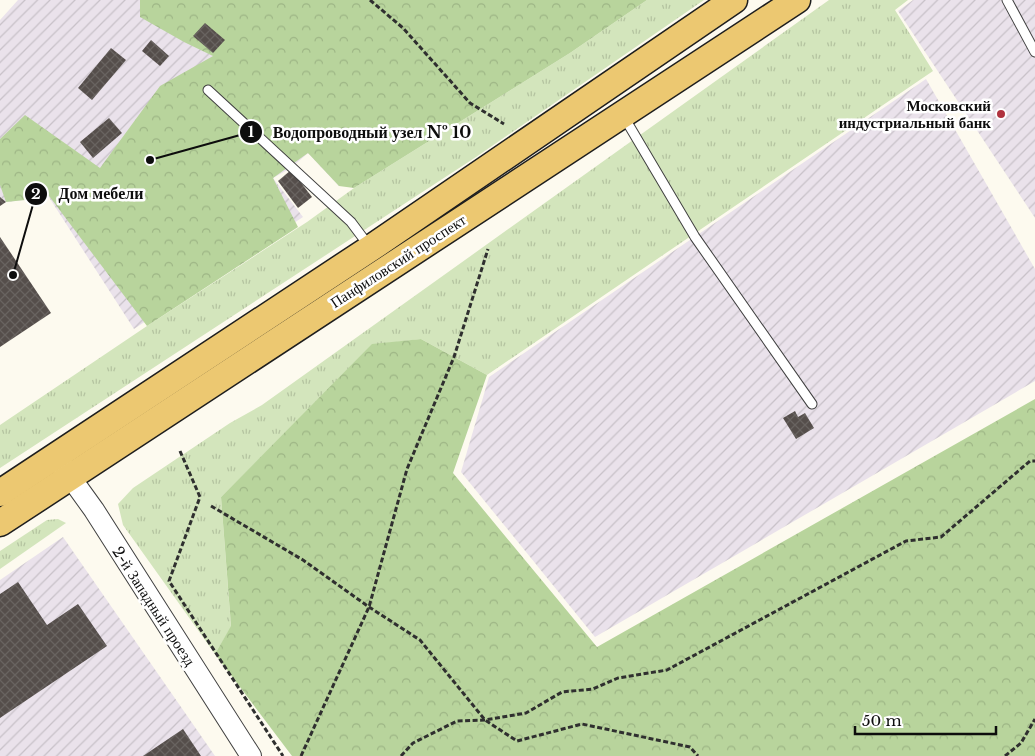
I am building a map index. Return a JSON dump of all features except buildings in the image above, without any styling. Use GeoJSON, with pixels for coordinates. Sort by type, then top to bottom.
{"type":"FeatureCollection","features":[{"type":"Feature","properties":{"kind":"main road","name":"Панфиловский проспект"},"geometry":{"type":"LineString","coordinates":[[0,523],[63,467],[371,248],[734,0]]}},
{"type":"Feature","properties":{"kind":"main road","name":"Панфиловский проспект"},"geometry":{"type":"LineString","coordinates":[[0,493],[63,467],[622,114],[797,0]]}},
{"type":"Feature","properties":{"kind":"street","name":"2-й Западный проезд"},"geometry":{"type":"LineString","coordinates":[[63,467],[94,510],[251,756]]}},
{"type":"Feature","properties":{"kind":"lane"},"geometry":{"type":"LineString","coordinates":[[1007,0],[1035,52]]}},
{"type":"Feature","properties":{"kind":"lane"},"geometry":{"type":"LineString","coordinates":[[208,90],[351,222],[371,248]]}},
{"type":"Feature","properties":{"kind":"lane"},"geometry":{"type":"LineString","coordinates":[[622,114],[695,236],[812,404]]}},
{"type":"Feature","properties":{"kind":"path"},"geometry":{"type":"LineString","coordinates":[[370,0],[403,28],[470,103],[504,124]]}},
{"type":"Feature","properties":{"kind":"path"},"geometry":{"type":"LineString","coordinates":[[302,756],[369,607],[407,469],[454,357],[488,248]]}},
{"type":"Feature","properties":{"kind":"path"},"geometry":{"type":"LineString","coordinates":[[180,450],[200,496],[169,580],[283,756]]}},
{"type":"Feature","properties":{"kind":"path"},"geometry":{"type":"LineString","coordinates":[[401,756],[413,743],[457,721],[485,720],[526,713],[562,692],[594,689],[618,678],[667,670],[906,541],[941,537],[1030,461],[1035,462]]}},
{"type":"Feature","properties":{"kind":"path"},"geometry":{"type":"LineString","coordinates":[[211,506],[303,560],[369,607],[420,640],[485,720],[517,741],[582,724],[690,747],[698,756]]}},
{"type":"Feature","properties":{"kind":"path"},"geometry":{"type":"LineString","coordinates":[[1004,756],[1022,743],[1035,719]]}},
{"type":"Feature","properties":{"kind":"shaded area"},"geometry":{"type":"Polygon","coordinates":[[[18,0],[308,0],[451,118],[339,186],[308,153],[291,168],[273,178],[303,217],[134,329],[43,188],[25,200],[6,202],[0,197],[0,20],[18,0]]]}},
{"type":"Feature","properties":{"kind":"shaded area","name":"Московский индустриальный банк"},"geometry":{"type":"Polygon","coordinates":[[[913,0],[1035,0],[1035,218],[898,11],[913,0]]]}},
{"type":"Feature","properties":{"kind":"shaded area"},"geometry":{"type":"Polygon","coordinates":[[[926,79],[1035,269],[1035,381],[595,637],[461,472],[489,377],[926,79]]]}},
{"type":"Feature","properties":{"kind":"shaded area"},"geometry":{"type":"Polygon","coordinates":[[[63,537],[215,756],[0,756],[0,580],[63,537]]]}},
{"type":"Feature","properties":{"kind":"green space"},"geometry":{"type":"Polygon","coordinates":[[[140,0],[647,0],[570,53],[354,188],[339,186],[308,153],[273,178],[298,227],[147,326],[43,188],[25,200],[6,202],[0,185],[0,139],[25,115],[100,168],[160,86],[213,56],[140,17],[140,0]]]}},
{"type":"Feature","properties":{"kind":"green space"},"geometry":{"type":"Polygon","coordinates":[[[647,0],[704,0],[476,157],[0,468],[0,425],[307,222],[354,188],[570,53],[647,0]]]}},
{"type":"Feature","properties":{"kind":"green space"},"geometry":{"type":"Polygon","coordinates":[[[829,0],[908,0],[895,10],[933,71],[487,375],[421,339],[372,345],[221,497],[231,627],[215,654],[123,525],[118,504],[133,488],[230,423],[262,405],[829,0]]]}},
{"type":"Feature","properties":{"kind":"green space"},"geometry":{"type":"Polygon","coordinates":[[[421,339],[487,375],[453,473],[597,647],[1035,399],[1035,756],[292,756],[215,654],[231,626],[221,497],[372,344],[421,339]]]}},
{"type":"Feature","properties":{"kind":"green space"},"geometry":{"type":"Polygon","coordinates":[[[58,519],[66,523],[0,569],[0,551],[47,520],[58,519]]]}},
{"type":"Feature","properties":{"kind":"place","name":"Московский индустриальный банк"},"geometry":{"type":"Point","coordinates":[1001,114]}},
{"type":"Feature","properties":{"kind":"place","name":"Водопроводный узел № 10"},"geometry":{"type":"Point","coordinates":[150,160]}},
{"type":"Feature","properties":{"kind":"place","name":"Дом мебели"},"geometry":{"type":"Point","coordinates":[13,275]}}]}
